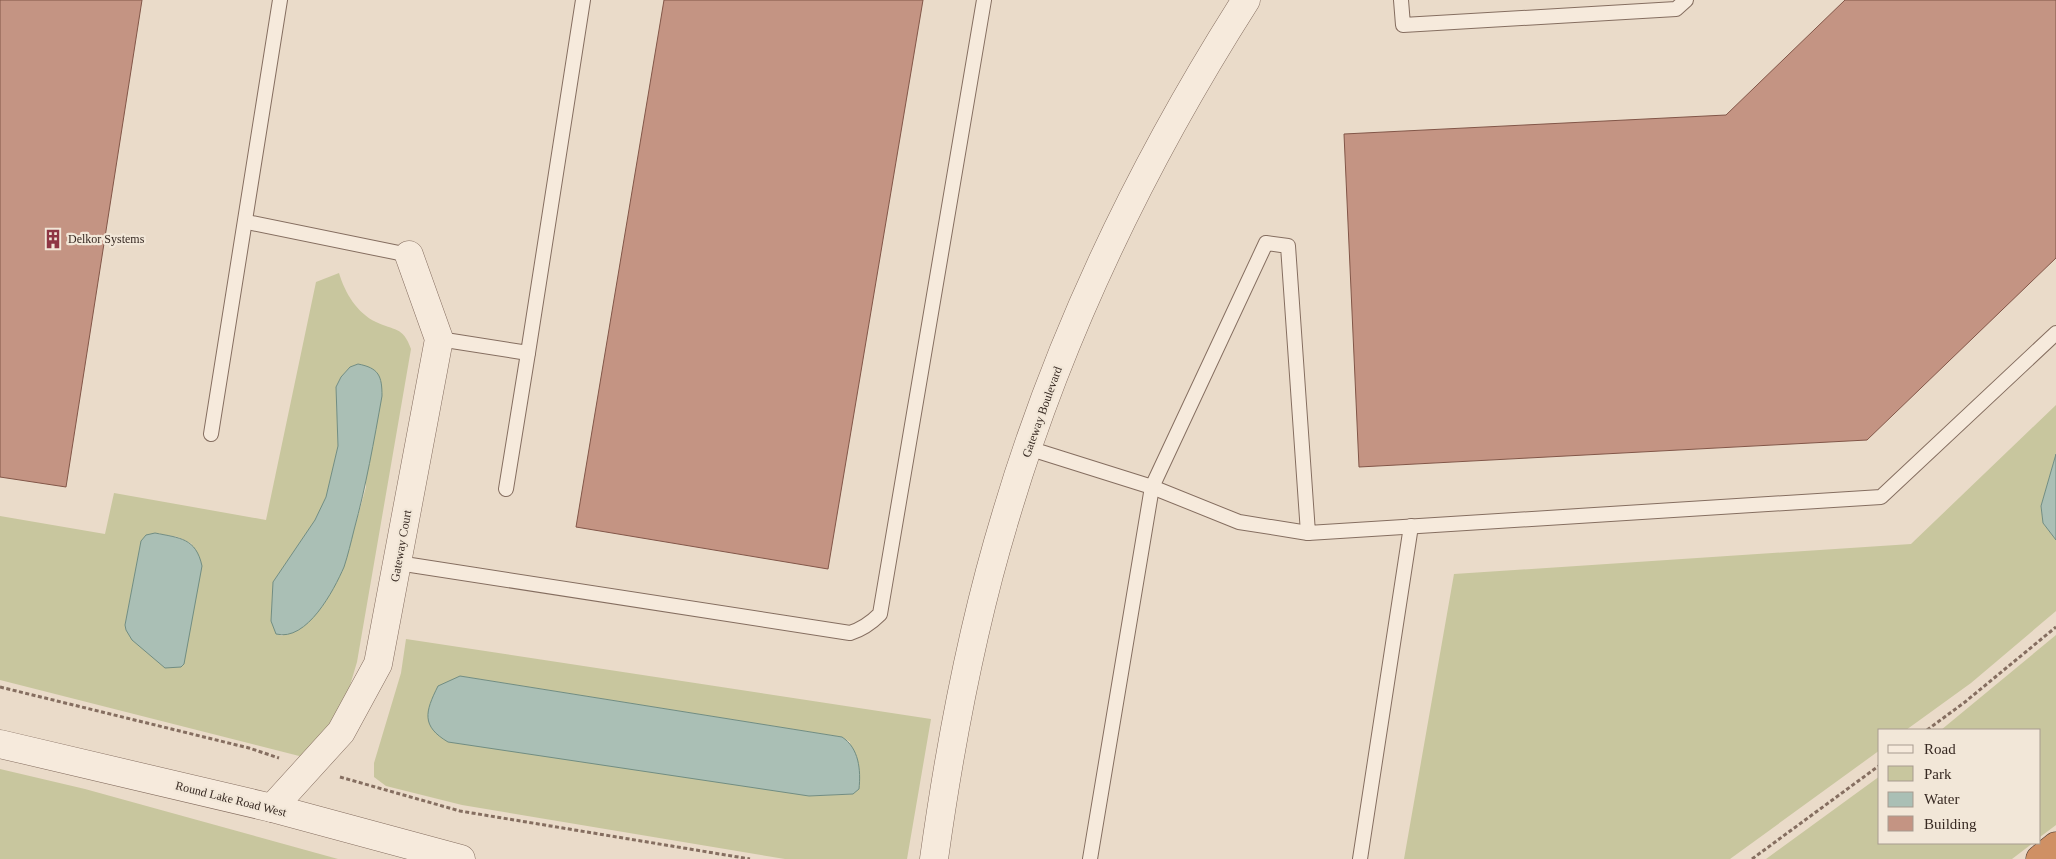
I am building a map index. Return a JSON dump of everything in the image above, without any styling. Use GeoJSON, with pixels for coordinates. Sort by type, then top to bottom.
{"type":"FeatureCollection","features":[{"type":"Feature","properties":{"kind":"highway"},"geometry":{"type":"LineString","coordinates":[[2040,859],[2056,846]]}},
{"type":"Feature","properties":{"kind":"street","name":"Gateway Boulevard"},"geometry":{"type":"LineString","coordinates":[[934,859],[950,761],[981,610],[1006,515],[1028,448],[1082,305],[1129,207],[1240,2]]}},
{"type":"Feature","properties":{"kind":"street"},"geometry":{"type":"LineString","coordinates":[[408,255],[439,339]]}},
{"type":"Feature","properties":{"kind":"street","name":"Gateway Court"},"geometry":{"type":"LineString","coordinates":[[272,808],[341,732],[378,664],[439,339]]}},
{"type":"Feature","properties":{"kind":"street","name":"Round Lake Road West"},"geometry":{"type":"LineString","coordinates":[[0,744],[272,808],[462,859]]}},
{"type":"Feature","properties":{"kind":"lane"},"geometry":{"type":"LineString","coordinates":[[211,434],[280,0]]}},
{"type":"Feature","properties":{"kind":"lane"},"geometry":{"type":"LineString","coordinates":[[506,489],[583,0]]}},
{"type":"Feature","properties":{"kind":"lane"},"geometry":{"type":"LineString","coordinates":[[398,563],[850,633],[861,630],[871,623],[880,614],[984,0]]}},
{"type":"Feature","properties":{"kind":"lane"},"geometry":{"type":"LineString","coordinates":[[1401,0],[1403,25],[1676,9],[1686,0]]}},
{"type":"Feature","properties":{"kind":"lane"},"geometry":{"type":"LineString","coordinates":[[246,222],[408,255]]}},
{"type":"Feature","properties":{"kind":"lane"},"geometry":{"type":"LineString","coordinates":[[1090,859],[1152,486],[1266,243],[1288,246],[1308,533]]}},
{"type":"Feature","properties":{"kind":"lane"},"geometry":{"type":"LineString","coordinates":[[1028,448],[1152,486],[1239,522],[1308,533],[1881,497],[2056,333]]}},
{"type":"Feature","properties":{"kind":"lane"},"geometry":{"type":"LineString","coordinates":[[439,339],[528,353]]}},
{"type":"Feature","properties":{"kind":"lane"},"geometry":{"type":"LineString","coordinates":[[1360,859],[1411,526]]}},
{"type":"Feature","properties":{"kind":"path"},"geometry":{"type":"LineString","coordinates":[[1928,729],[1965,702],[2056,627]]}},
{"type":"Feature","properties":{"kind":"path"},"geometry":{"type":"LineString","coordinates":[[0,687],[249,748],[382,791],[460,811],[750,859]]}},
{"type":"Feature","properties":{"kind":"path"},"geometry":{"type":"LineString","coordinates":[[1752,859],[1878,766]]}},
{"type":"Feature","properties":{"kind":"green space"},"geometry":{"type":"Polygon","coordinates":[[[339,273],[348,295],[358,308],[369,318],[397,330],[405,336],[411,349],[357,662],[328,759],[311,759],[0,680],[0,516],[105,534],[114,493],[266,520],[316,282],[339,273]],[[358,364],[350,367],[341,377],[336,387],[338,446],[326,497],[315,520],[273,582],[271,621],[277,634],[282,636],[324,604],[344,566],[366,487],[358,364]],[[155,533],[141,542],[125,625],[126,630],[192,544],[178,537],[155,533]]]}},
{"type":"Feature","properties":{"kind":"green space"},"geometry":{"type":"Polygon","coordinates":[[[2056,405],[2056,454],[2041,506],[2043,523],[2056,540],[2056,611],[1971,683],[1907,729],[1878,729],[1878,751],[1730,859],[1404,859],[1454,574],[1911,544],[2056,405]]]}},
{"type":"Feature","properties":{"kind":"green space"},"geometry":{"type":"Polygon","coordinates":[[[2056,635],[2056,825],[2041,836],[2041,729],[1942,729],[2056,635]]]}},
{"type":"Feature","properties":{"kind":"green space"},"geometry":{"type":"Polygon","coordinates":[[[406,639],[931,719],[907,859],[785,859],[462,805],[386,786],[374,777],[374,763],[401,673],[406,639]],[[460,676],[809,796],[853,794],[850,742],[842,737],[460,676]]]}},
{"type":"Feature","properties":{"kind":"green space"},"geometry":{"type":"Polygon","coordinates":[[[0,769],[85,789],[338,859],[0,859],[0,769]]]}},
{"type":"Feature","properties":{"kind":"green space"},"geometry":{"type":"Polygon","coordinates":[[[1878,777],[1878,844],[2032,844],[2012,859],[1766,859],[1878,777]]]}},
{"type":"Feature","properties":{"kind":"water"},"geometry":{"type":"Polygon","coordinates":[[[358,364],[371,368],[378,374],[382,396],[366,480],[344,567],[334,588],[309,622],[298,630],[287,634],[276,634],[271,621],[273,582],[315,520],[326,497],[338,446],[336,387],[341,377],[350,367],[358,364]]]}},
{"type":"Feature","properties":{"kind":"water"},"geometry":{"type":"Polygon","coordinates":[[[2056,454],[2056,540],[2043,523],[2041,506],[2056,454]]]}},
{"type":"Feature","properties":{"kind":"water"},"geometry":{"type":"Polygon","coordinates":[[[155,533],[186,541],[196,550],[202,566],[184,664],[181,667],[165,668],[132,640],[125,625],[141,541],[146,535],[155,533]]]}},
{"type":"Feature","properties":{"kind":"water"},"geometry":{"type":"Polygon","coordinates":[[[460,676],[842,737],[852,747],[858,760],[860,774],[859,789],[853,794],[809,796],[448,742],[433,730],[428,718],[428,711],[438,686],[460,676]]]}},
{"type":"Feature","properties":{"kind":"building","name":"Delkor Systems"},"geometry":{"type":"Polygon","coordinates":[[[0,0],[142,0],[66,487],[0,477],[0,0]]]}},
{"type":"Feature","properties":{"kind":"building"},"geometry":{"type":"Polygon","coordinates":[[[664,0],[923,0],[828,569],[576,527],[664,0]]]}},
{"type":"Feature","properties":{"kind":"building"},"geometry":{"type":"Polygon","coordinates":[[[1845,0],[2056,0],[2056,258],[1867,440],[1359,467],[1344,134],[1726,115],[1845,0]]]}},
{"type":"Feature","properties":{"kind":"place","name":"Delkor Systems"},"geometry":{"type":"Point","coordinates":[53,239]}}]}
